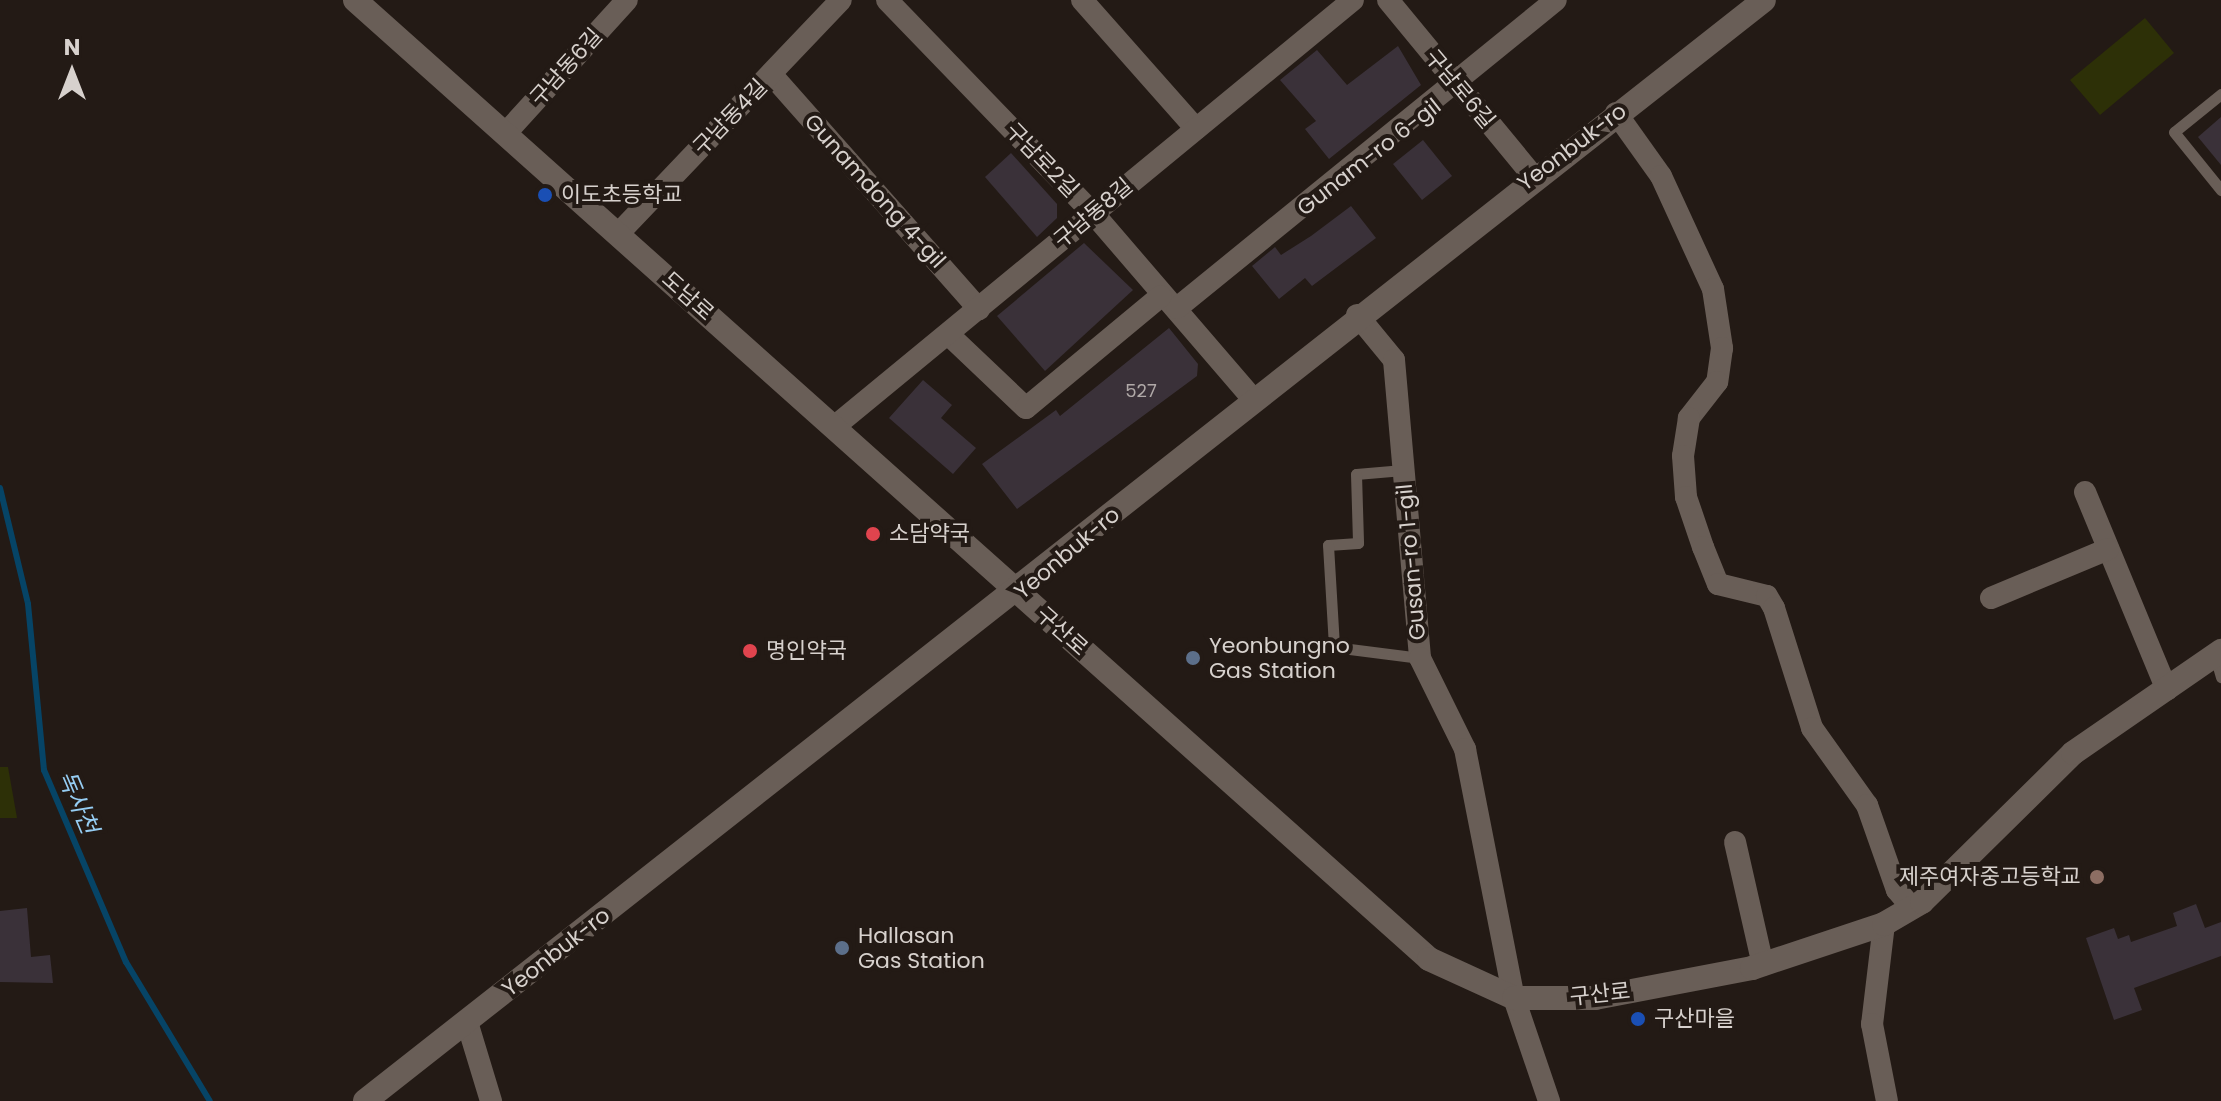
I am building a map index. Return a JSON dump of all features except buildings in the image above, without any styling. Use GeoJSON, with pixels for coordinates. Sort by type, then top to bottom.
{"type":"FeatureCollection","features":[{"type":"Feature","properties":{"kind":"main road","name":"도남로"},"geometry":{"type":"LineString","coordinates":[[355,0],[1020,593]]}},
{"type":"Feature","properties":{"kind":"main road","name":"Yeonbuk-ro"},"geometry":{"type":"LineString","coordinates":[[365,1101],[1020,593],[1252,398],[1533,176],[1764,0]]}},
{"type":"Feature","properties":{"kind":"main road","name":"구산로"},"geometry":{"type":"LineString","coordinates":[[1020,593],[1429,959],[1514,998],[1595,998],[1763,965],[1884,924],[1912,908],[2073,753],[2167,690],[2219,661]]}},
{"type":"Feature","properties":{"kind":"street","name":"구남동4길"},"geometry":{"type":"LineString","coordinates":[[618,234],[841,0]]}},
{"type":"Feature","properties":{"kind":"street","name":"구남로2길"},"geometry":{"type":"LineString","coordinates":[[887,0],[1093,213],[1252,398]]}},
{"type":"Feature","properties":{"kind":"street"},"geometry":{"type":"LineString","coordinates":[[1082,0],[1196,129]]}},
{"type":"Feature","properties":{"kind":"street","name":"구남동8길"},"geometry":{"type":"LineString","coordinates":[[834,427],[1353,0]]}},
{"type":"Feature","properties":{"kind":"street","name":"구남로6길"},"geometry":{"type":"LineString","coordinates":[[1388,0],[1533,176]]}},
{"type":"Feature","properties":{"kind":"street","name":"Gunam-ro 6-gil"},"geometry":{"type":"LineString","coordinates":[[949,335],[1026,408],[1457,87],[1556,0]]}},
{"type":"Feature","properties":{"kind":"street","name":"구남동6길"},"geometry":{"type":"LineString","coordinates":[[505,134],[613,5]]}},
{"type":"Feature","properties":{"kind":"street","name":"Gunamdong 4-gil"},"geometry":{"type":"LineString","coordinates":[[771,74],[979,309]]}},
{"type":"Feature","properties":{"kind":"street"},"geometry":{"type":"LineString","coordinates":[[1616,113],[1661,176],[1713,289],[1722,348],[1717,382],[1689,418],[1683,456],[1686,497],[1703,547],[1718,584],[1767,596],[1774,608],[1812,728],[1867,805],[1897,890],[1912,908]]}},
{"type":"Feature","properties":{"kind":"street","name":"Gusan-ro 1-gil"},"geometry":{"type":"LineString","coordinates":[[1357,315],[1394,360],[1420,658],[1465,749],[1514,998],[1549,1101]]}},
{"type":"Feature","properties":{"kind":"street"},"geometry":{"type":"LineString","coordinates":[[2085,492],[2167,690]]}},
{"type":"Feature","properties":{"kind":"street"},"geometry":{"type":"LineString","coordinates":[[1991,598],[2108,549]]}},
{"type":"Feature","properties":{"kind":"street"},"geometry":{"type":"LineString","coordinates":[[1735,842],[1763,965]]}},
{"type":"Feature","properties":{"kind":"street"},"geometry":{"type":"LineString","coordinates":[[1884,924],[1872,1024],[1887,1101]]}},
{"type":"Feature","properties":{"kind":"street"},"geometry":{"type":"LineString","coordinates":[[467,1022],[491,1101]]}},
{"type":"Feature","properties":{"kind":"lane"},"geometry":{"type":"LineString","coordinates":[[2221,94],[2174,132],[2221,190]]}},
{"type":"Feature","properties":{"kind":"lane"},"geometry":{"type":"LineString","coordinates":[[1403,470],[1356,474],[1358,543],[1328,545],[1334,647],[1420,658]]}},
{"type":"Feature","properties":{"kind":"green space"},"geometry":{"type":"Polygon","coordinates":[[[2145,18],[2174,53],[2100,115],[2070,80],[2145,18]]]}},
{"type":"Feature","properties":{"kind":"green space"},"geometry":{"type":"Polygon","coordinates":[[[0,767],[8,767],[17,818],[0,818],[0,767]]]}},
{"type":"Feature","properties":{"kind":"waterway","name":"독사천"},"geometry":{"type":"LineString","coordinates":[[0,488],[28,604],[44,770],[126,962],[210,1101]]}},
{"type":"Feature","properties":{"kind":"place","name":"이도초등학교"},"geometry":{"type":"Point","coordinates":[545,195]}},
{"type":"Feature","properties":{"kind":"place","name":"소담약국"},"geometry":{"type":"Point","coordinates":[873,534]}},
{"type":"Feature","properties":{"kind":"place","name":"명인약국"},"geometry":{"type":"Point","coordinates":[750,651]}},
{"type":"Feature","properties":{"kind":"place","name":"Yeonbungno Gas Station"},"geometry":{"type":"Point","coordinates":[1193,658]}},
{"type":"Feature","properties":{"kind":"place","name":"제주여자중고등학교"},"geometry":{"type":"Point","coordinates":[2097,877]}},
{"type":"Feature","properties":{"kind":"place","name":"Hallasan Gas Station"},"geometry":{"type":"Point","coordinates":[842,948]}},
{"type":"Feature","properties":{"kind":"place","name":"구산마을"},"geometry":{"type":"Point","coordinates":[1638,1019]}}]}
